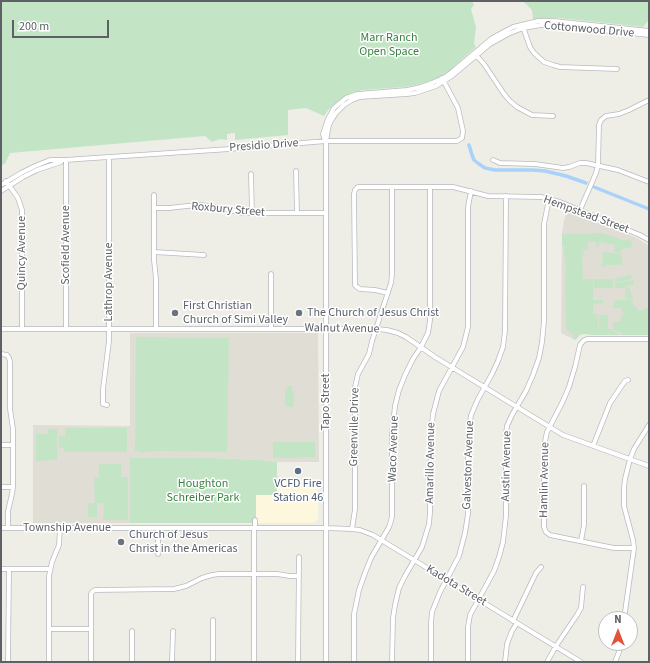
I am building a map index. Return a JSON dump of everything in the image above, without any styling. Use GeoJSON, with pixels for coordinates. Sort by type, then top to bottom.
{"type":"FeatureCollection","features":[{"type":"Feature","properties":{"kind":"street","name":"Cottonwood Drive"},"geometry":{"type":"LineString","coordinates":[[326,141],[329,125],[333,117],[344,105],[352,100],[360,97],[416,93],[436,86],[475,54],[500,38],[523,27],[538,22],[559,21],[649,31]]}},
{"type":"Feature","properties":{"kind":"street","name":"Cottonwood Drive"},"geometry":{"type":"LineString","coordinates":[[523,27],[553,25],[649,35]]}},
{"type":"Feature","properties":{"kind":"street"},"geometry":{"type":"LineString","coordinates":[[523,27],[534,54],[544,62],[560,67],[616,69]]}},
{"type":"Feature","properties":{"kind":"street"},"geometry":{"type":"LineString","coordinates":[[475,54],[484,64],[504,94],[517,107],[532,115],[553,116]]}},
{"type":"Feature","properties":{"kind":"street","name":"Presidio Drive"},"geometry":{"type":"LineString","coordinates":[[1,185],[20,172],[50,160],[230,149],[326,141],[457,141],[462,138],[463,131],[458,108],[443,80]]}},
{"type":"Feature","properties":{"kind":"street"},"geometry":{"type":"LineString","coordinates":[[580,210],[598,165],[599,125],[601,120],[606,116],[619,114],[649,100]]}},
{"type":"Feature","properties":{"kind":"street","name":"Tapo Street"},"geometry":{"type":"LineString","coordinates":[[326,141],[326,662]]}},
{"type":"Feature","properties":{"kind":"street","name":"Lathrop Avenue"},"geometry":{"type":"LineString","coordinates":[[107,405],[103,404],[103,389],[109,329],[109,157]]}},
{"type":"Feature","properties":{"kind":"street","name":"Presidio Drive"},"geometry":{"type":"LineString","coordinates":[[1,192],[9,185],[37,170],[66,160]]}},
{"type":"Feature","properties":{"kind":"street","name":"Scofield Avenue"},"geometry":{"type":"LineString","coordinates":[[66,160],[66,329]]}},
{"type":"Feature","properties":{"kind":"street"},"geometry":{"type":"LineString","coordinates":[[493,160],[500,164],[535,164],[557,168],[569,167],[583,163],[598,165],[618,170],[649,182]]}},
{"type":"Feature","properties":{"kind":"street"},"geometry":{"type":"LineString","coordinates":[[296,171],[297,213]]}},
{"type":"Feature","properties":{"kind":"street"},"geometry":{"type":"LineString","coordinates":[[251,174],[252,213]]}},
{"type":"Feature","properties":{"kind":"street","name":"Quincy Avenue"},"geometry":{"type":"LineString","coordinates":[[6,181],[18,198],[22,210],[22,329]]}},
{"type":"Feature","properties":{"kind":"street","name":"Hempstead Street"},"geometry":{"type":"LineString","coordinates":[[388,293],[360,289],[355,284],[354,194],[358,187],[453,187],[488,196],[533,196],[550,199],[580,210],[649,240]]}},
{"type":"Feature","properties":{"kind":"street","name":"Greenville Drive"},"geometry":{"type":"LineString","coordinates":[[352,529],[355,509],[355,387],[358,374],[369,354],[391,283],[392,187]]}},
{"type":"Feature","properties":{"kind":"street","name":"Waco Avenue"},"geometry":{"type":"LineString","coordinates":[[354,662],[354,614],[359,590],[371,558],[389,527],[392,516],[392,433],[395,406],[405,375],[428,333],[430,320],[430,187]]}},
{"type":"Feature","properties":{"kind":"street","name":"Amarillo Avenue"},"geometry":{"type":"LineString","coordinates":[[392,662],[392,618],[399,588],[422,547],[427,533],[430,512],[430,434],[433,414],[440,391],[463,347],[468,327],[468,207],[472,191]]}},
{"type":"Feature","properties":{"kind":"street"},"geometry":{"type":"LineString","coordinates":[[154,195],[156,329]]}},
{"type":"Feature","properties":{"kind":"street","name":"Galveston Avenue"},"geometry":{"type":"LineString","coordinates":[[430,662],[432,612],[446,580],[459,556],[466,534],[468,514],[469,427],[474,406],[492,374],[503,347],[505,331],[506,196]]}},
{"type":"Feature","properties":{"kind":"street","name":"Austin Avenue"},"geometry":{"type":"LineString","coordinates":[[468,662],[470,615],[494,572],[503,542],[506,516],[506,432],[509,420],[526,391],[533,375],[539,358],[542,342],[544,322],[544,224],[550,199]]}},
{"type":"Feature","properties":{"kind":"street","name":"Roxbury Street"},"geometry":{"type":"LineString","coordinates":[[154,208],[200,206],[252,213],[326,213]]}},
{"type":"Feature","properties":{"kind":"street"},"geometry":{"type":"LineString","coordinates":[[154,252],[204,255]]}},
{"type":"Feature","properties":{"kind":"street"},"geometry":{"type":"LineString","coordinates":[[271,274],[271,329]]}},
{"type":"Feature","properties":{"kind":"street","name":"Walnut Avenue"},"geometry":{"type":"LineString","coordinates":[[1,329],[387,330],[406,337],[452,368],[563,435],[649,466]]}},
{"type":"Feature","properties":{"kind":"street","name":"Hamlin Avenue"},"geometry":{"type":"LineString","coordinates":[[580,541],[550,534],[546,532],[544,527],[544,446],[546,436],[569,388],[582,341],[587,339],[649,339]]}},
{"type":"Feature","properties":{"kind":"street"},"geometry":{"type":"LineString","coordinates":[[1,354],[7,355],[10,362],[10,410],[13,429],[13,487],[8,511],[8,528]]}},
{"type":"Feature","properties":{"kind":"street"},"geometry":{"type":"LineString","coordinates":[[593,446],[610,402],[625,381],[628,380]]}},
{"type":"Feature","properties":{"kind":"street"},"geometry":{"type":"LineString","coordinates":[[625,611],[634,548],[626,514],[624,498],[625,479],[634,449],[649,425]]}},
{"type":"Feature","properties":{"kind":"street"},"geometry":{"type":"LineString","coordinates":[[1,445],[13,445]]}},
{"type":"Feature","properties":{"kind":"street"},"geometry":{"type":"LineString","coordinates":[[584,486],[584,525],[580,541],[614,548],[634,548]]}},
{"type":"Feature","properties":{"kind":"street"},"geometry":{"type":"LineString","coordinates":[[1,487],[13,487]]}},
{"type":"Feature","properties":{"kind":"street"},"geometry":{"type":"LineString","coordinates":[[254,662],[255,520]]}},
{"type":"Feature","properties":{"kind":"street","name":"Township Avenue"},"geometry":{"type":"LineString","coordinates":[[1,528],[326,528]]}},
{"type":"Feature","properties":{"kind":"street"},"geometry":{"type":"LineString","coordinates":[[49,662],[50,569],[59,545],[60,528]]}},
{"type":"Feature","properties":{"kind":"street"},"geometry":{"type":"LineString","coordinates":[[158,528],[158,554]]}},
{"type":"Feature","properties":{"kind":"street","name":"Kadota Street"},"geometry":{"type":"LineString","coordinates":[[326,528],[352,529],[367,532],[581,662]]}},
{"type":"Feature","properties":{"kind":"street"},"geometry":{"type":"LineString","coordinates":[[298,662],[299,557]]}},
{"type":"Feature","properties":{"kind":"street"},"geometry":{"type":"LineString","coordinates":[[505,662],[507,644],[515,622],[536,573],[541,566]]}},
{"type":"Feature","properties":{"kind":"street"},"geometry":{"type":"LineString","coordinates":[[8,662],[9,568]]}},
{"type":"Feature","properties":{"kind":"street"},"geometry":{"type":"LineString","coordinates":[[1,569],[50,569]]}},
{"type":"Feature","properties":{"kind":"street"},"geometry":{"type":"LineString","coordinates":[[91,662],[91,594],[95,590],[174,589],[186,586],[212,575],[277,574],[299,576]]}},
{"type":"Feature","properties":{"kind":"street"},"geometry":{"type":"LineString","coordinates":[[547,662],[581,608],[583,587]]}},
{"type":"Feature","properties":{"kind":"street"},"geometry":{"type":"LineString","coordinates":[[213,620],[213,662]]}},
{"type":"Feature","properties":{"kind":"street"},"geometry":{"type":"LineString","coordinates":[[49,629],[91,630]]}},
{"type":"Feature","properties":{"kind":"street"},"geometry":{"type":"LineString","coordinates":[[132,630],[132,662]]}},
{"type":"Feature","properties":{"kind":"street"},"geometry":{"type":"LineString","coordinates":[[172,631],[172,662]]}},
{"type":"Feature","properties":{"kind":"street"},"geometry":{"type":"LineString","coordinates":[[615,662],[619,651]]}},
{"type":"Feature","properties":{"kind":"shaded area"},"geometry":{"type":"Polygon","coordinates":[[[568,211],[637,238],[649,246],[649,335],[593,335],[587,333],[580,335],[575,340],[561,333],[562,233],[564,220],[568,211]]]}},
{"type":"Feature","properties":{"kind":"shaded area"},"geometry":{"type":"Polygon","coordinates":[[[130,333],[318,333],[319,462],[277,462],[214,458],[130,458],[130,523],[33,523],[33,425],[130,426],[130,333]]]}},
{"type":"Feature","properties":{"kind":"shaded area"},"geometry":{"type":"Polygon","coordinates":[[[277,480],[319,480],[318,520],[312,523],[256,523],[256,495],[277,495],[277,480]]]}},
{"type":"Feature","properties":{"kind":"green space","name":"Marr Ranch Open Space"},"geometry":{"type":"Polygon","coordinates":[[[1,1],[472,1],[474,5],[471,9],[476,27],[474,44],[476,47],[450,70],[425,83],[405,87],[363,90],[352,93],[338,101],[324,116],[306,108],[288,110],[288,135],[235,140],[235,133],[227,134],[227,140],[220,139],[212,142],[205,136],[10,153],[5,164],[1,165],[1,1]]]}},
{"type":"Feature","properties":{"kind":"green space"},"geometry":{"type":"Polygon","coordinates":[[[523,1],[649,1],[649,20],[643,27],[559,18],[533,19],[532,10],[523,1]]]}},
{"type":"Feature","properties":{"kind":"green space"},"geometry":{"type":"Polygon","coordinates":[[[564,233],[565,235],[567,233],[601,233],[623,241],[631,240],[632,247],[620,250],[620,253],[614,252],[615,245],[599,242],[598,250],[596,242],[588,242],[588,250],[584,250],[582,261],[583,279],[593,279],[593,300],[603,300],[603,303],[593,304],[593,314],[598,314],[598,329],[599,315],[608,315],[608,329],[611,329],[612,331],[621,335],[584,334],[580,335],[575,340],[573,339],[573,334],[567,330],[565,280],[566,267],[564,246],[562,246],[562,234],[564,233]]]}},
{"type":"Feature","properties":{"kind":"green space"},"geometry":{"type":"Polygon","coordinates":[[[603,252],[621,254],[623,264],[605,265],[605,267],[602,267],[603,252]]]}},
{"type":"Feature","properties":{"kind":"green space"},"geometry":{"type":"Polygon","coordinates":[[[631,275],[632,279],[615,283],[615,278],[631,275]]]}},
{"type":"Feature","properties":{"kind":"green space"},"geometry":{"type":"Polygon","coordinates":[[[594,279],[613,279],[613,288],[594,288],[594,279]]]}},
{"type":"Feature","properties":{"kind":"green space"},"geometry":{"type":"Polygon","coordinates":[[[633,280],[634,285],[629,285],[625,288],[615,288],[615,284],[633,280]]]}},
{"type":"Feature","properties":{"kind":"green space"},"geometry":{"type":"Polygon","coordinates":[[[629,287],[633,299],[625,298],[625,290],[629,287]]]}},
{"type":"Feature","properties":{"kind":"green space"},"geometry":{"type":"Polygon","coordinates":[[[615,300],[632,300],[638,311],[647,308],[649,309],[649,335],[622,335],[622,333],[613,330],[613,322],[621,321],[621,315],[624,315],[621,308],[613,308],[615,300]]]}},
{"type":"Feature","properties":{"kind":"green space"},"geometry":{"type":"Polygon","coordinates":[[[136,337],[229,338],[227,452],[159,451],[141,453],[139,451],[135,451],[136,337]]]}},
{"type":"Feature","properties":{"kind":"green space"},"geometry":{"type":"Polygon","coordinates":[[[288,386],[292,386],[292,391],[294,391],[293,407],[286,407],[285,404],[285,389],[288,386]]]}},
{"type":"Feature","properties":{"kind":"green space"},"geometry":{"type":"Polygon","coordinates":[[[65,428],[127,428],[127,452],[64,452],[64,448],[59,448],[59,436],[65,436],[65,428]]]}},
{"type":"Feature","properties":{"kind":"green space"},"geometry":{"type":"Polygon","coordinates":[[[48,429],[57,429],[57,460],[36,461],[36,434],[48,434],[48,429]]]}},
{"type":"Feature","properties":{"kind":"green space"},"geometry":{"type":"Polygon","coordinates":[[[273,442],[315,442],[315,457],[273,458],[273,442]]]}},
{"type":"Feature","properties":{"kind":"green space","name":"Houghton Schreiber Park"},"geometry":{"type":"Polygon","coordinates":[[[130,458],[214,458],[277,462],[277,495],[256,495],[256,523],[130,523],[130,458]]]}},
{"type":"Feature","properties":{"kind":"green space"},"geometry":{"type":"Polygon","coordinates":[[[99,464],[121,464],[121,477],[128,477],[128,520],[103,520],[104,503],[97,503],[97,517],[88,517],[88,503],[95,503],[94,477],[99,477],[99,464]]]}},
{"type":"Feature","properties":{"kind":"waterway"},"geometry":{"type":"LineString","coordinates":[[469,145],[474,160],[485,168],[495,170],[545,171],[586,183]]}},
{"type":"Feature","properties":{"kind":"waterway"},"geometry":{"type":"LineString","coordinates":[[594,187],[649,209]]}},
{"type":"Feature","properties":{"kind":"place","name":"First Christian Church of Simi Valley"},"geometry":{"type":"Point","coordinates":[175,313]}},
{"type":"Feature","properties":{"kind":"place","name":"The Church of Jesus Christ"},"geometry":{"type":"Point","coordinates":[299,313]}},
{"type":"Feature","properties":{"kind":"place","name":"VCFD Fire Station 46"},"geometry":{"type":"Point","coordinates":[298,471]}},
{"type":"Feature","properties":{"kind":"place","name":"Church of Jesus Christ in the Americas"},"geometry":{"type":"Point","coordinates":[121,542]}}]}
